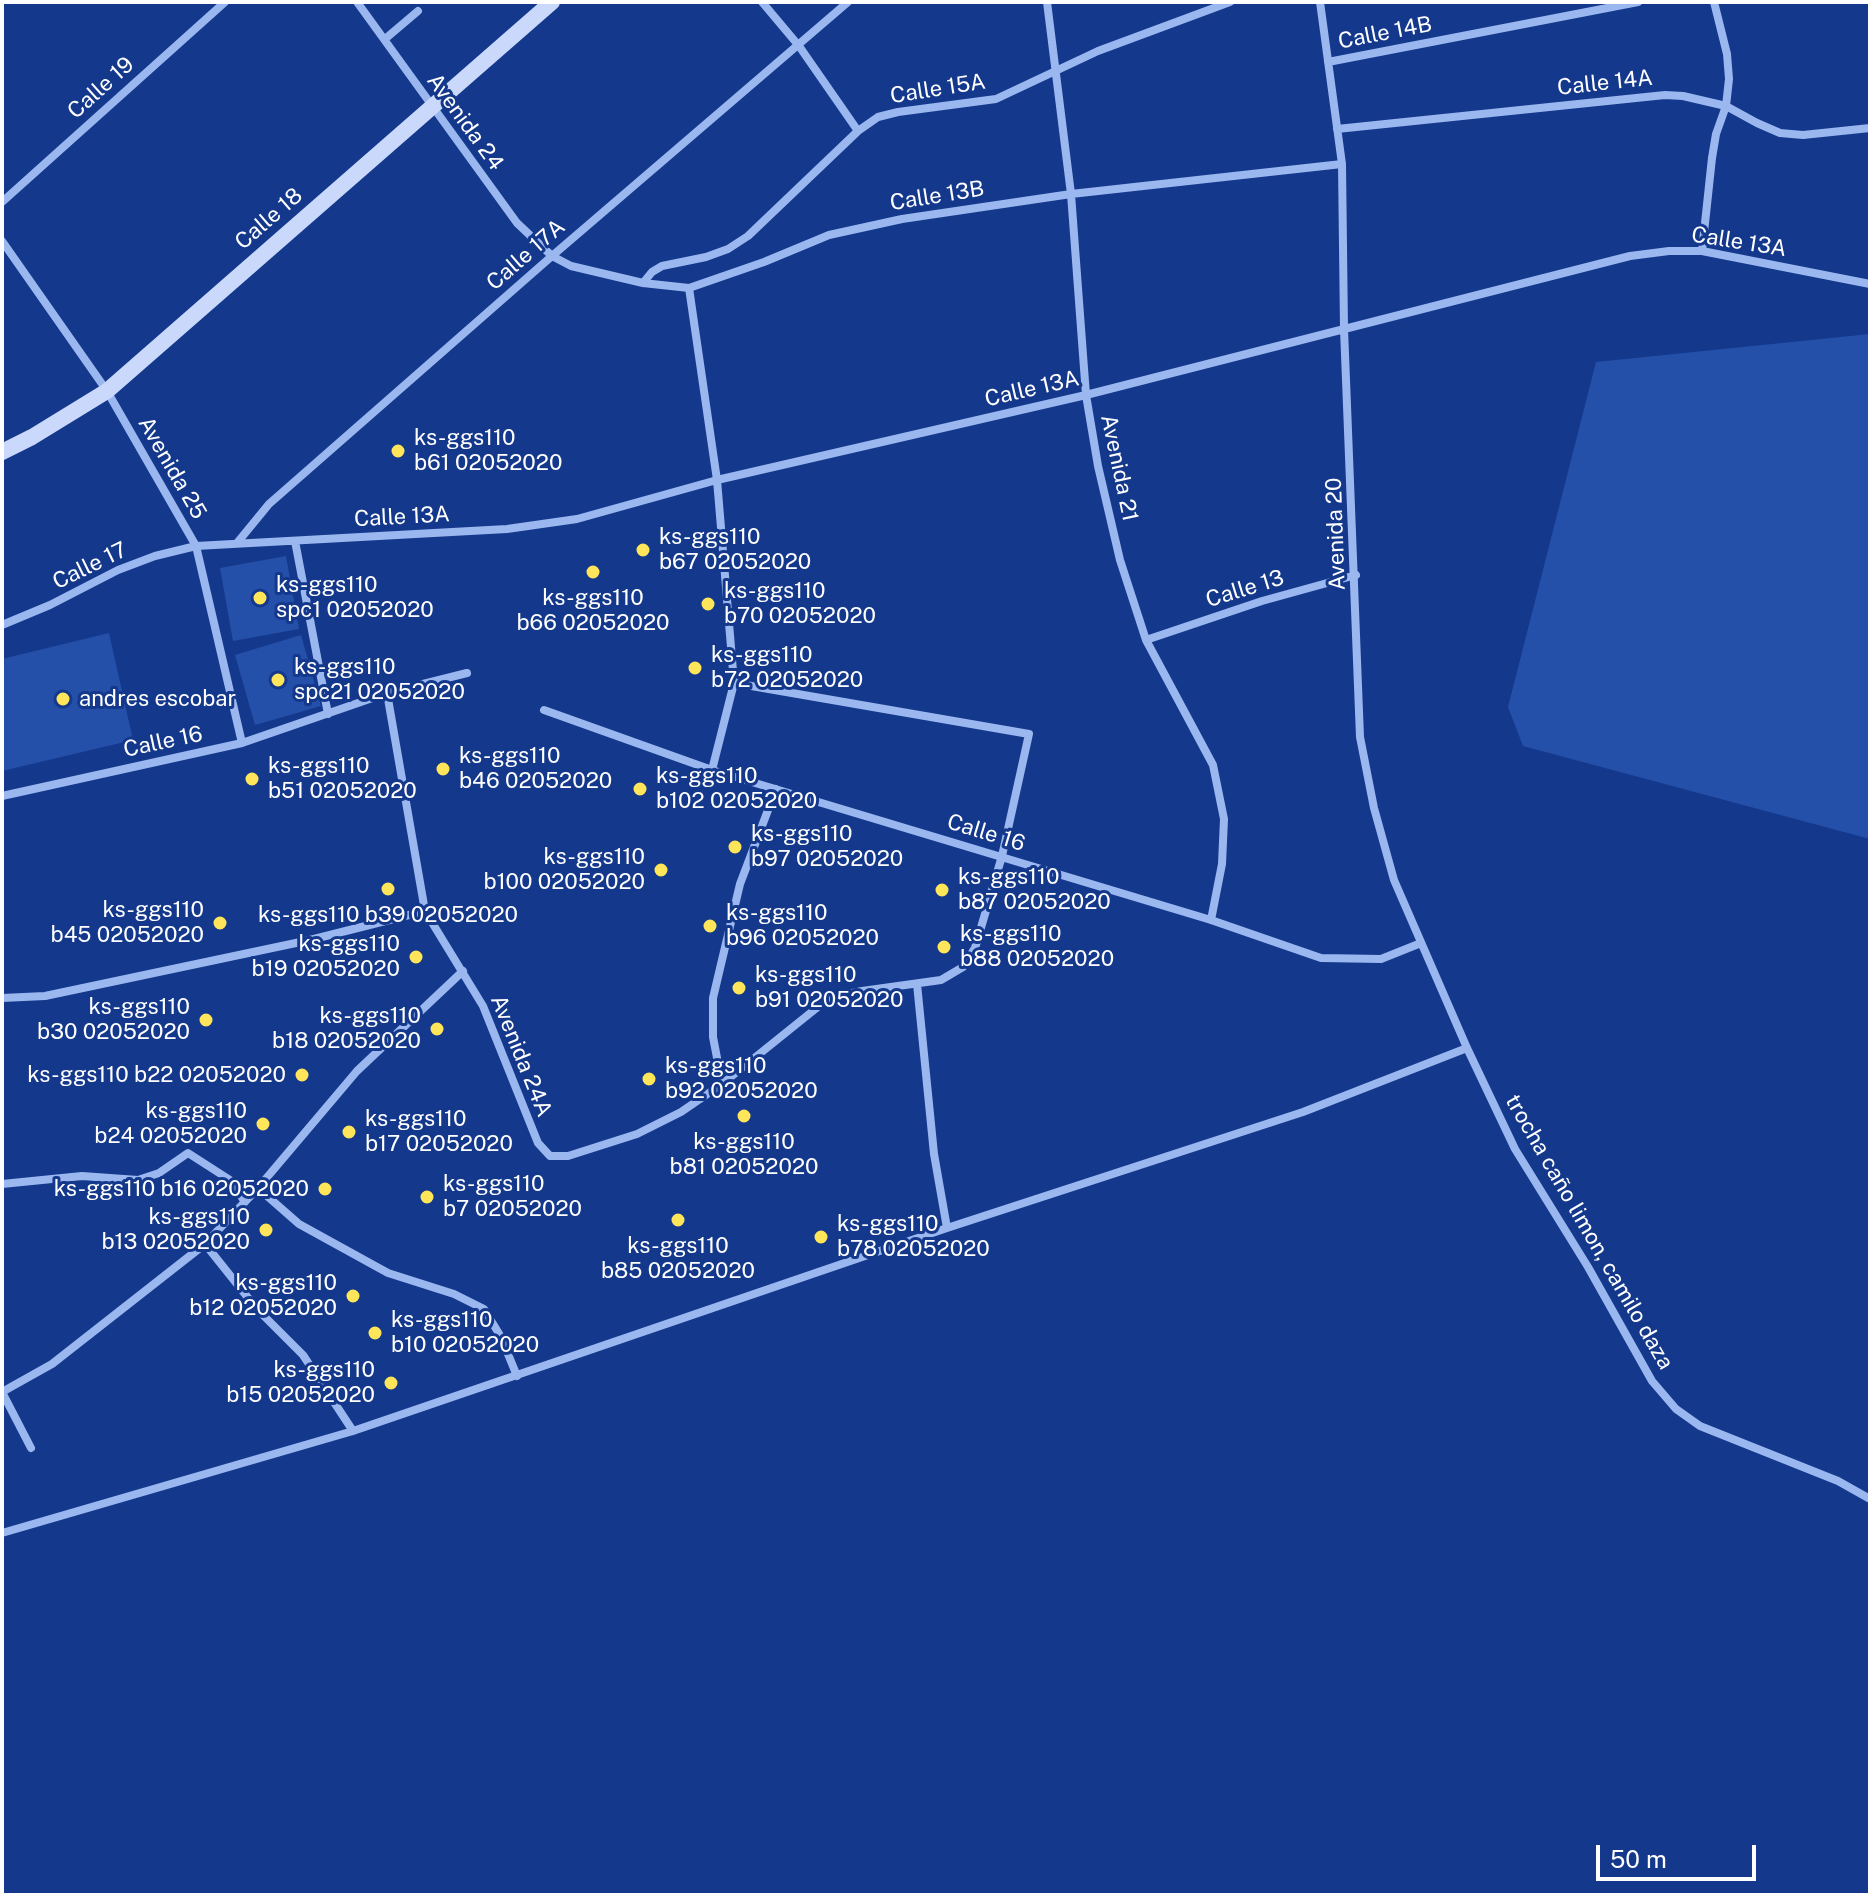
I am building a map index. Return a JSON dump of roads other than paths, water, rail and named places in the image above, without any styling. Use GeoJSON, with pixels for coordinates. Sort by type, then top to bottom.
{"type":"FeatureCollection","features":[{"type":"Feature","properties":{"kind":"street","name":"Calle 19"},"geometry":{"type":"LineString","coordinates":[[2,202],[225,2]]}},
{"type":"Feature","properties":{"kind":"street","name":"Avenida 24"},"geometry":{"type":"LineString","coordinates":[[357,2],[517,223],[552,256]]}},
{"type":"Feature","properties":{"kind":"street","name":"Calle 18"},"geometry":{"type":"LineString","coordinates":[[2,452],[107,391],[552,2]]}},
{"type":"Feature","properties":{"kind":"street"},"geometry":{"type":"LineString","coordinates":[[762,2],[799,46],[858,131]]}},
{"type":"Feature","properties":{"kind":"street","name":"Calle 17A"},"geometry":{"type":"LineString","coordinates":[[237,543],[269,504],[848,2]]}},
{"type":"Feature","properties":{"kind":"street","name":"Avenida 21"},"geometry":{"type":"LineString","coordinates":[[1047,2],[1071,194],[1086,395],[1098,466],[1120,560],[1146,640],[1213,765],[1224,819],[1222,864],[1211,920]]}},
{"type":"Feature","properties":{"kind":"street","name":"Calle 15A"},"geometry":{"type":"LineString","coordinates":[[643,283],[662,266],[706,257],[728,249],[748,236],[858,131],[878,117],[996,99],[1134,37],[1230,2]]}},
{"type":"Feature","properties":{"kind":"street","name":"Avenida 20"},"geometry":{"type":"LineString","coordinates":[[1320,2],[1342,164],[1344,329],[1360,737],[1374,808],[1394,880],[1467,1048]]}},
{"type":"Feature","properties":{"kind":"street","name":"Calle 14B"},"geometry":{"type":"LineString","coordinates":[[1328,62],[1638,2]]}},
{"type":"Feature","properties":{"kind":"street"},"geometry":{"type":"LineString","coordinates":[[1702,251],[1712,158],[1726,106],[1729,79],[1727,54],[1714,2]]}},
{"type":"Feature","properties":{"kind":"street"},"geometry":{"type":"LineString","coordinates":[[385,39],[418,11]]}},
{"type":"Feature","properties":{"kind":"street","name":"Calle 14A"},"geometry":{"type":"LineString","coordinates":[[1337,129],[1665,95],[1726,106],[1780,133],[1803,135],[1870,128]]}},
{"type":"Feature","properties":{"kind":"street","name":"Calle 13B"},"geometry":{"type":"LineString","coordinates":[[552,256],[592,272],[643,283],[689,288],[829,235],[861,227],[1071,194],[1342,164]]}},
{"type":"Feature","properties":{"kind":"street","name":"Avenida 25"},"geometry":{"type":"LineString","coordinates":[[2,241],[107,391],[196,546],[242,743]]}},
{"type":"Feature","properties":{"kind":"street","name":"Calle 13A"},"geometry":{"type":"LineString","coordinates":[[196,546],[507,529],[577,519],[717,480],[1086,395],[1630,256],[1702,251],[1870,284]]}},
{"type":"Feature","properties":{"kind":"street"},"geometry":{"type":"LineString","coordinates":[[689,288],[717,480],[734,683],[712,770]]}},
{"type":"Feature","properties":{"kind":"street"},"geometry":{"type":"LineString","coordinates":[[295,541],[328,714]]}},
{"type":"Feature","properties":{"kind":"street","name":"Calle 17"},"geometry":{"type":"LineString","coordinates":[[2,625],[50,605],[118,570],[155,556],[196,546]]}},
{"type":"Feature","properties":{"kind":"street","name":"Calle 13"},"geometry":{"type":"LineString","coordinates":[[1146,640],[1262,601],[1356,575]]}},
{"type":"Feature","properties":{"kind":"street","name":"Calle 16"},"geometry":{"type":"LineString","coordinates":[[2,796],[242,743],[387,693],[467,673]]}},
{"type":"Feature","properties":{"kind":"street"},"geometry":{"type":"LineString","coordinates":[[734,683],[1029,734],[1002,856],[975,948],[963,967],[941,980],[829,998],[722,1084],[713,1037],[713,998],[740,884],[776,789]]}},
{"type":"Feature","properties":{"kind":"street","name":"Avenida 24A"},"geometry":{"type":"LineString","coordinates":[[387,693],[425,911],[483,1006],[538,1143],[550,1156],[568,1156],[637,1134],[681,1112],[722,1084]]}},
{"type":"Feature","properties":{"kind":"street","name":"Calle 16"},"geometry":{"type":"LineString","coordinates":[[544,710],[712,770],[1211,920],[1321,958],[1381,959],[1421,943]]}},
{"type":"Feature","properties":{"kind":"street"},"geometry":{"type":"LineString","coordinates":[[2,998],[60,992],[310,940],[425,911]]}},
{"type":"Feature","properties":{"kind":"street"},"geometry":{"type":"LineString","coordinates":[[31,1448],[2,1392],[52,1364],[205,1244],[258,1188],[357,1071],[463,971]]}},
{"type":"Feature","properties":{"kind":"street"},"geometry":{"type":"LineString","coordinates":[[917,984],[934,1154],[947,1228]]}},
{"type":"Feature","properties":{"kind":"street"},"geometry":{"type":"LineString","coordinates":[[2,1533],[353,1431],[947,1228],[1303,1112],[1467,1048]]}},
{"type":"Feature","properties":{"kind":"street","name":"trocha caño limon, camilo daza"},"geometry":{"type":"LineString","coordinates":[[1467,1048],[1515,1149],[1588,1267],[1652,1381],[1676,1409],[1700,1426],[1838,1481],[1870,1499]]}},
{"type":"Feature","properties":{"kind":"street"},"geometry":{"type":"LineString","coordinates":[[2,1184],[82,1176],[138,1180],[159,1173],[188,1153],[230,1180],[245,1202]]}},
{"type":"Feature","properties":{"kind":"street"},"geometry":{"type":"LineString","coordinates":[[258,1188],[299,1224],[388,1273],[454,1294],[484,1309],[501,1337],[517,1376]]}},
{"type":"Feature","properties":{"kind":"street"},"geometry":{"type":"LineString","coordinates":[[205,1244],[257,1309],[303,1355],[353,1431]]}},
{"type":"Feature","properties":{"kind":"place","name":"ks-ggs110 b61 02052020"},"geometry":{"type":"Point","coordinates":[398,451]}},
{"type":"Feature","properties":{"kind":"place","name":"ks-ggs110 b67 02052020"},"geometry":{"type":"Point","coordinates":[643,550]}},
{"type":"Feature","properties":{"kind":"place","name":"ks-ggs110 b66 02052020"},"geometry":{"type":"Point","coordinates":[593,572]}},
{"type":"Feature","properties":{"kind":"place","name":"ks-ggs110 spc1 02052020"},"geometry":{"type":"Point","coordinates":[260,598]}},
{"type":"Feature","properties":{"kind":"place","name":"ks-ggs110 b70 02052020"},"geometry":{"type":"Point","coordinates":[708,604]}},
{"type":"Feature","properties":{"kind":"place","name":"ks-ggs110 b72 02052020"},"geometry":{"type":"Point","coordinates":[695,668]}},
{"type":"Feature","properties":{"kind":"place","name":"ks-ggs110 spc21 02052020"},"geometry":{"type":"Point","coordinates":[278,680]}},
{"type":"Feature","properties":{"kind":"place","name":"andres escobar"},"geometry":{"type":"Point","coordinates":[63,699]}},
{"type":"Feature","properties":{"kind":"place","name":"ks-ggs110 b46 02052020"},"geometry":{"type":"Point","coordinates":[443,769]}},
{"type":"Feature","properties":{"kind":"place","name":"ks-ggs110 b51 02052020"},"geometry":{"type":"Point","coordinates":[252,779]}},
{"type":"Feature","properties":{"kind":"place","name":"ks-ggs110 b102 02052020"},"geometry":{"type":"Point","coordinates":[640,789]}},
{"type":"Feature","properties":{"kind":"place","name":"ks-ggs110 b97 02052020"},"geometry":{"type":"Point","coordinates":[735,847]}},
{"type":"Feature","properties":{"kind":"place","name":"ks-ggs110 b100 02052020"},"geometry":{"type":"Point","coordinates":[661,870]}},
{"type":"Feature","properties":{"kind":"place","name":"ks-ggs110 b39 02052020"},"geometry":{"type":"Point","coordinates":[388,889]}},
{"type":"Feature","properties":{"kind":"place","name":"ks-ggs110 b87 02052020"},"geometry":{"type":"Point","coordinates":[942,890]}},
{"type":"Feature","properties":{"kind":"place","name":"ks-ggs110 b45 02052020"},"geometry":{"type":"Point","coordinates":[220,923]}},
{"type":"Feature","properties":{"kind":"place","name":"ks-ggs110 b96 02052020"},"geometry":{"type":"Point","coordinates":[710,926]}},
{"type":"Feature","properties":{"kind":"place","name":"ks-ggs110 b88 02052020"},"geometry":{"type":"Point","coordinates":[944,947]}},
{"type":"Feature","properties":{"kind":"place","name":"ks-ggs110 b19 02052020"},"geometry":{"type":"Point","coordinates":[416,957]}},
{"type":"Feature","properties":{"kind":"place","name":"ks-ggs110 b91 02052020"},"geometry":{"type":"Point","coordinates":[739,988]}},
{"type":"Feature","properties":{"kind":"place","name":"ks-ggs110 b30 02052020"},"geometry":{"type":"Point","coordinates":[206,1020]}},
{"type":"Feature","properties":{"kind":"place","name":"ks-ggs110 b18 02052020"},"geometry":{"type":"Point","coordinates":[437,1029]}},
{"type":"Feature","properties":{"kind":"place","name":"ks-ggs110 b22 02052020"},"geometry":{"type":"Point","coordinates":[302,1075]}},
{"type":"Feature","properties":{"kind":"place","name":"ks-ggs110 b92 02052020"},"geometry":{"type":"Point","coordinates":[649,1079]}},
{"type":"Feature","properties":{"kind":"place","name":"ks-ggs110 b81 02052020"},"geometry":{"type":"Point","coordinates":[744,1116]}},
{"type":"Feature","properties":{"kind":"place","name":"ks-ggs110 b24 02052020"},"geometry":{"type":"Point","coordinates":[263,1124]}},
{"type":"Feature","properties":{"kind":"place","name":"ks-ggs110 b17 02052020"},"geometry":{"type":"Point","coordinates":[349,1132]}},
{"type":"Feature","properties":{"kind":"place","name":"ks-ggs110 b16 02052020"},"geometry":{"type":"Point","coordinates":[325,1189]}},
{"type":"Feature","properties":{"kind":"place","name":"ks-ggs110 b7 02052020"},"geometry":{"type":"Point","coordinates":[427,1197]}},
{"type":"Feature","properties":{"kind":"place","name":"ks-ggs110 b85 02052020"},"geometry":{"type":"Point","coordinates":[678,1220]}},
{"type":"Feature","properties":{"kind":"place","name":"ks-ggs110 b13 02052020"},"geometry":{"type":"Point","coordinates":[266,1230]}},
{"type":"Feature","properties":{"kind":"place","name":"ks-ggs110 b78 02052020"},"geometry":{"type":"Point","coordinates":[821,1237]}},
{"type":"Feature","properties":{"kind":"place","name":"ks-ggs110 b12 02052020"},"geometry":{"type":"Point","coordinates":[353,1296]}},
{"type":"Feature","properties":{"kind":"place","name":"ks-ggs110 b10 02052020"},"geometry":{"type":"Point","coordinates":[375,1333]}},
{"type":"Feature","properties":{"kind":"place","name":"ks-ggs110 b15 02052020"},"geometry":{"type":"Point","coordinates":[391,1383]}}]}
